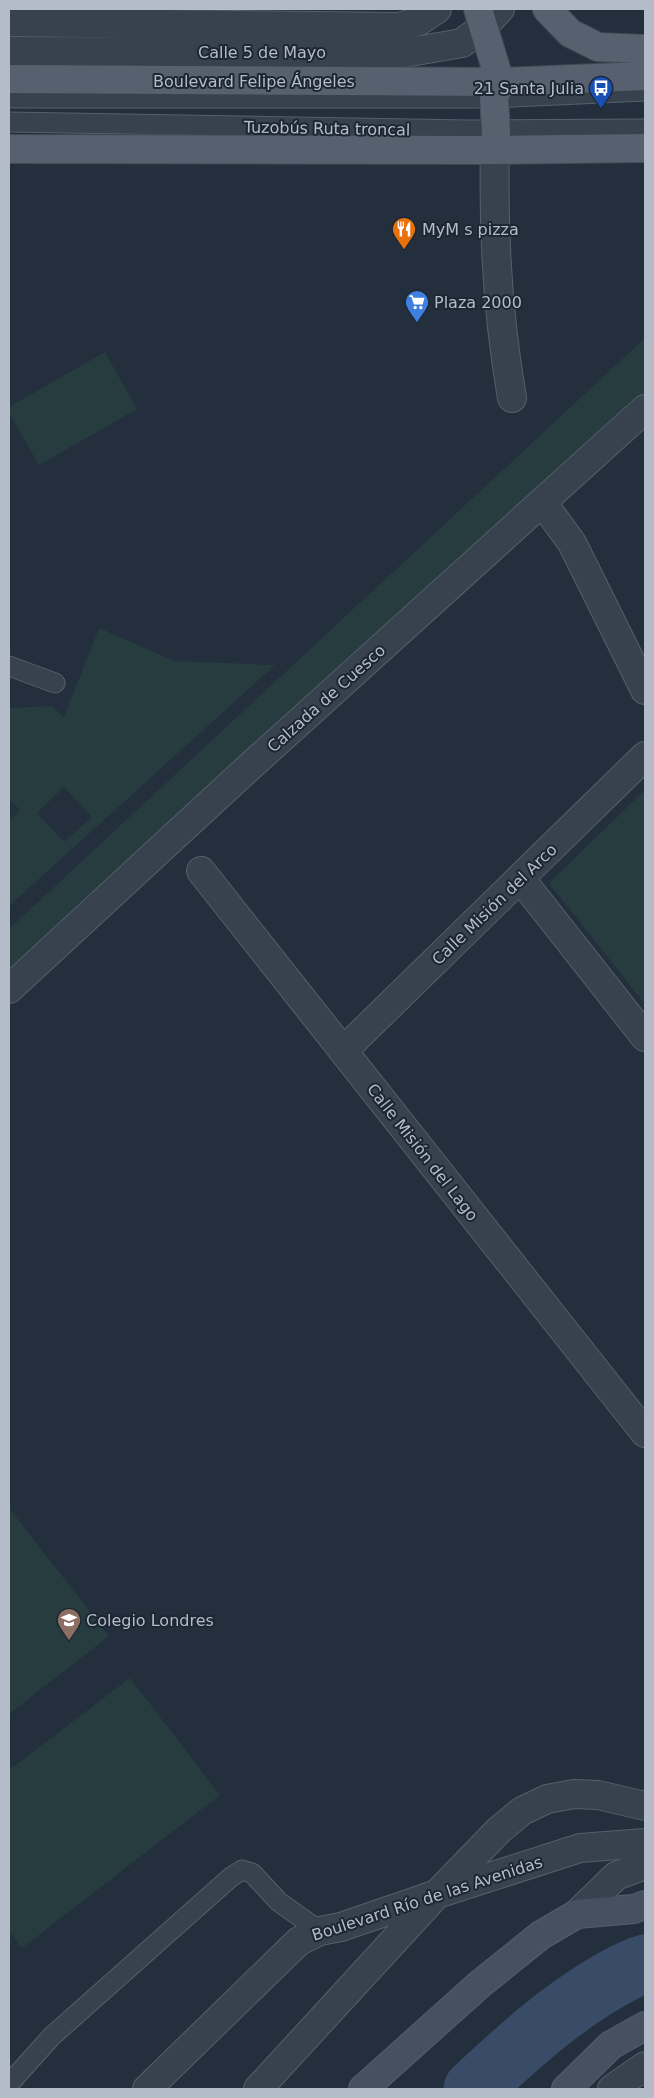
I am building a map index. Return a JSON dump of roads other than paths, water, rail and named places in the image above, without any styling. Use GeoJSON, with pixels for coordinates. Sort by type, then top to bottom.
{"type":"FeatureCollection","features":[{"type":"Feature","properties":{"kind":"main road"},"geometry":{"type":"LineString","coordinates":[[547,9],[570,33],[598,47],[645,48]]}},
{"type":"Feature","properties":{"kind":"main road"},"geometry":{"type":"LineString","coordinates":[[487,15],[497,90],[495,140]]}},
{"type":"Feature","properties":{"kind":"main road","name":"Boulevard Felipe Ángeles"},"geometry":{"type":"LineString","coordinates":[[9,79],[497,90],[645,76]]}},
{"type":"Feature","properties":{"kind":"main road"},"geometry":{"type":"LineString","coordinates":[[9,149],[495,140],[645,148]]}},
{"type":"Feature","properties":{"kind":"main road"},"geometry":{"type":"LineString","coordinates":[[363,2089],[541,1934],[577,1914],[634,1908],[645,1905]]}},
{"type":"Feature","properties":{"kind":"main road"},"geometry":{"type":"LineString","coordinates":[[566,2089],[610,2045],[645,2026]]}},
{"type":"Feature","properties":{"kind":"street","name":"Calle 5 de Mayo"},"geometry":{"type":"LineString","coordinates":[[9,22],[399,27],[419,21],[437,9]]}},
{"type":"Feature","properties":{"kind":"street","name":"Calle 5 de Mayo"},"geometry":{"type":"LineString","coordinates":[[9,50],[404,53],[462,43],[487,15]]}},
{"type":"Feature","properties":{"kind":"street"},"geometry":{"type":"LineString","coordinates":[[495,140],[494,209],[506,361],[512,398]]}},
{"type":"Feature","properties":{"kind":"street","name":"Calzada de Cuesco"},"geometry":{"type":"LineString","coordinates":[[9,989],[645,409]]}},
{"type":"Feature","properties":{"kind":"street"},"geometry":{"type":"LineString","coordinates":[[542,502],[572,542],[645,690]]}},
{"type":"Feature","properties":{"kind":"street","name":"Calle Misión del Arco"},"geometry":{"type":"LineString","coordinates":[[344,1051],[645,756]]}},
{"type":"Feature","properties":{"kind":"street","name":"Calle Misión del Lago"},"geometry":{"type":"LineString","coordinates":[[201,871],[642,1421]]}},
{"type":"Feature","properties":{"kind":"street"},"geometry":{"type":"LineString","coordinates":[[520,878],[645,1037]]}},
{"type":"Feature","properties":{"kind":"street"},"geometry":{"type":"LineString","coordinates":[[258,2089],[437,1894],[499,1830],[522,1811],[547,1799],[574,1794],[598,1795],[645,1806]]}},
{"type":"Feature","properties":{"kind":"street","name":"Boulevard Río de las Avenidas"},"geometry":{"type":"LineString","coordinates":[[148,2089],[299,1941],[320,1931],[341,1927],[580,1848],[645,1843]]}},
{"type":"Feature","properties":{"kind":"street"},"geometry":{"type":"LineString","coordinates":[[577,1914],[616,1876],[645,1865]]}},
{"type":"Feature","properties":{"kind":"street"},"geometry":{"type":"LineString","coordinates":[[612,2089],[645,2066]]}},
{"type":"Feature","properties":{"kind":"lane","name":"Tuzobús Ruta troncal"},"geometry":{"type":"LineString","coordinates":[[9,98],[497,90],[645,91]]}},
{"type":"Feature","properties":{"kind":"lane","name":"Tuzobús Ruta troncal"},"geometry":{"type":"LineString","coordinates":[[9,122],[495,140],[645,129]]}},
{"type":"Feature","properties":{"kind":"lane"},"geometry":{"type":"LineString","coordinates":[[9,666],[55,683]]}},
{"type":"Feature","properties":{"kind":"lane"},"geometry":{"type":"LineString","coordinates":[[9,2084],[52,2036],[231,1877],[242,1870],[252,1873],[279,1902],[320,1931]]}},
{"type":"Feature","properties":{"kind":"waterway"},"geometry":{"type":"LineString","coordinates":[[473,2089],[571,2005],[607,1982],[645,1964]]}},
{"type":"Feature","properties":{"kind":"place","name":"21 Santa Julia"},"geometry":{"type":"Point","coordinates":[601,109]}},
{"type":"Feature","properties":{"kind":"place","name":"MyM s pizza"},"geometry":{"type":"Point","coordinates":[404,250]}},
{"type":"Feature","properties":{"kind":"place","name":"Plaza 2000"},"geometry":{"type":"Point","coordinates":[417,323]}},
{"type":"Feature","properties":{"kind":"place","name":"Colegio Londres"},"geometry":{"type":"Point","coordinates":[69,1641]}}]}
